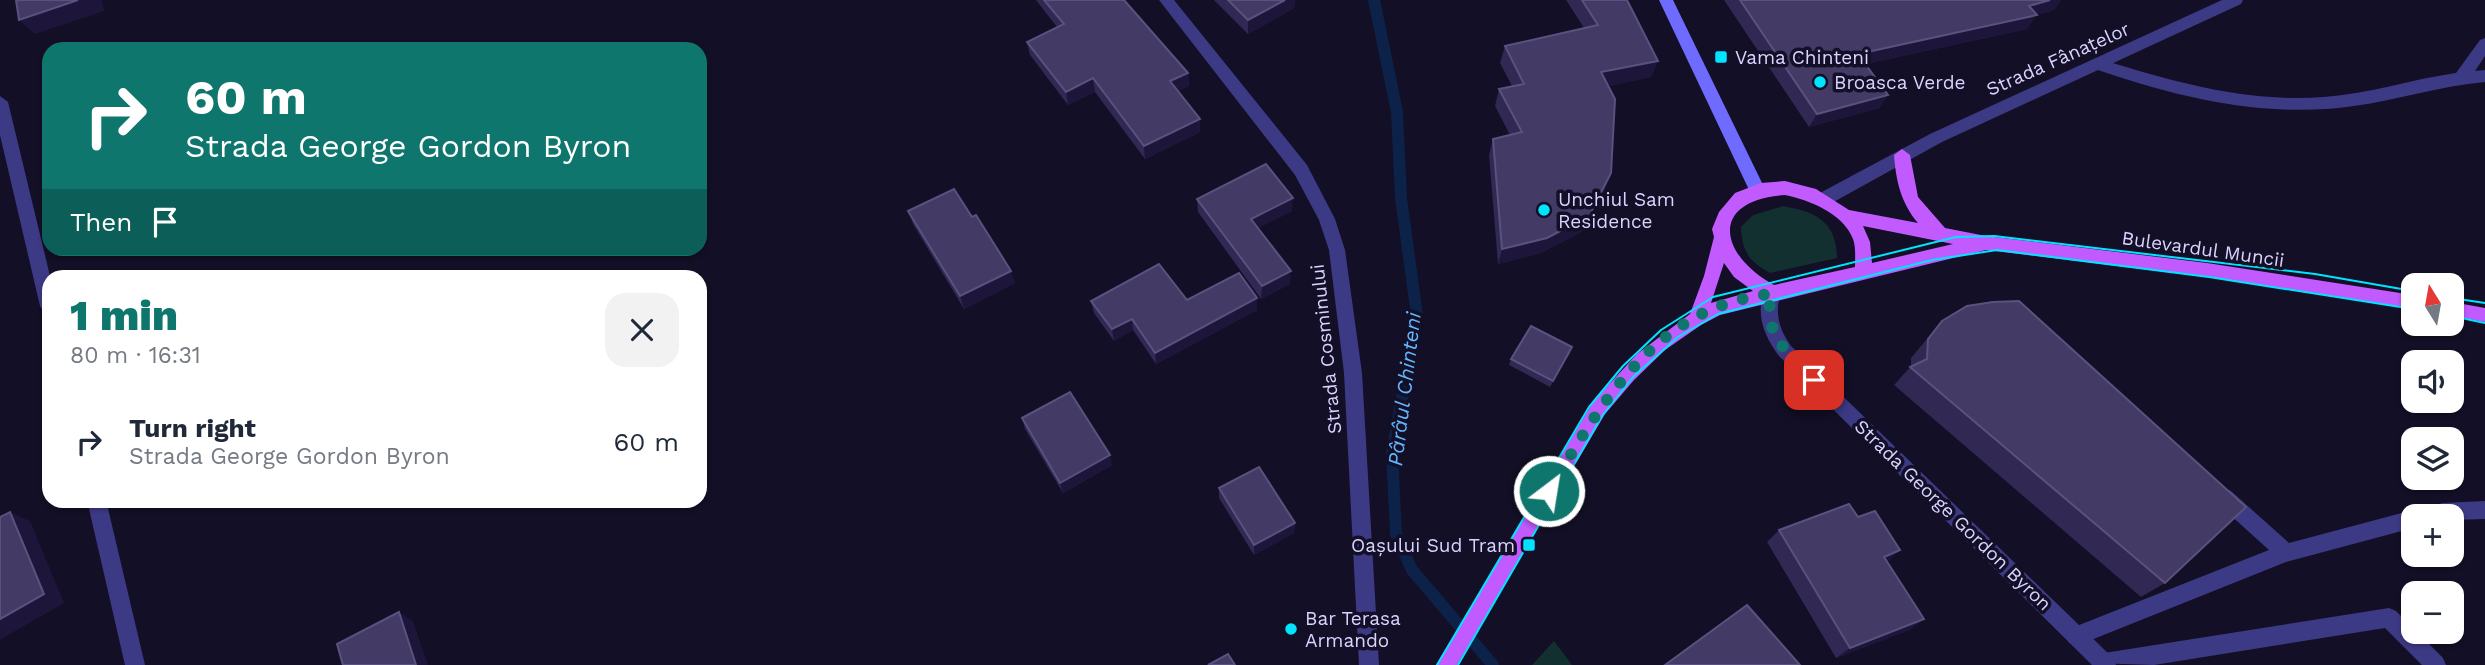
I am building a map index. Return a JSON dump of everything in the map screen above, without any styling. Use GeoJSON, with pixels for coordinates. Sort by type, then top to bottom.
{"type":"FeatureCollection","features":[{"type":"Feature","properties":{"kind":"main road"},"geometry":{"type":"LineString","coordinates":[[1666,0],[1757,189]]}},
{"type":"Feature","properties":{"kind":"main road"},"geometry":{"type":"LineString","coordinates":[[1902,155],[1903,183],[1913,205],[1939,233]]}},
{"type":"Feature","properties":{"kind":"main road"},"geometry":{"type":"LineString","coordinates":[[1446,665],[1599,408],[1624,377],[1673,333],[1715,308],[1864,269],[1863,243],[1845,216],[1824,199],[1793,188],[1757,189],[1741,197],[1730,208],[1723,221],[1713,276],[1697,317]]}},
{"type":"Feature","properties":{"kind":"main road","name":"Bulevardul Muncii"},"geometry":{"type":"LineString","coordinates":[[1845,216],[1986,243],[2234,274],[2401,300]]}},
{"type":"Feature","properties":{"kind":"main road"},"geometry":{"type":"LineString","coordinates":[[1722,236],[1726,251],[1736,268],[1772,293]]}},
{"type":"Feature","properties":{"kind":"main road","name":"Bulevardul Muncii"},"geometry":{"type":"LineString","coordinates":[[1864,269],[1986,243]]}},
{"type":"Feature","properties":{"kind":"main road"},"geometry":{"type":"LineString","coordinates":[[2464,311],[2485,315]]}},
{"type":"Feature","properties":{"kind":"street","name":"Strada Cosminului"},"geometry":{"type":"LineString","coordinates":[[1166,0],[1301,170],[1327,219],[1337,250],[1353,373],[1369,665]]}},
{"type":"Feature","properties":{"kind":"street","name":"Strada Fânațelor"},"geometry":{"type":"LineString","coordinates":[[1824,199],[1902,155],[2236,0]]}},
{"type":"Feature","properties":{"kind":"street"},"geometry":{"type":"LineString","coordinates":[[2462,77],[2485,44]]}},
{"type":"Feature","properties":{"kind":"street"},"geometry":{"type":"LineString","coordinates":[[2097,64],[2182,90],[2276,102],[2326,104],[2462,77],[2485,76]]}},
{"type":"Feature","properties":{"kind":"street"},"geometry":{"type":"LineString","coordinates":[[0,102],[3,130],[42,279]]}},
{"type":"Feature","properties":{"kind":"street","name":"Strada George Gordon Byron"},"geometry":{"type":"LineString","coordinates":[[1772,293],[1769,321],[1773,336],[1785,351],[2105,664]]}},
{"type":"Feature","properties":{"kind":"street"},"geometry":{"type":"LineString","coordinates":[[2206,481],[2286,553]]}},
{"type":"Feature","properties":{"kind":"street"},"geometry":{"type":"LineString","coordinates":[[98,508],[135,665]]}},
{"type":"Feature","properties":{"kind":"street"},"geometry":{"type":"LineString","coordinates":[[2464,511],[2485,510]]}},
{"type":"Feature","properties":{"kind":"street"},"geometry":{"type":"LineString","coordinates":[[2076,636],[2286,553],[2401,522]]}},
{"type":"Feature","properties":{"kind":"street"},"geometry":{"type":"LineString","coordinates":[[2105,664],[2389,618],[2436,665]]}},
{"type":"Feature","properties":{"kind":"green space"},"geometry":{"type":"Polygon","coordinates":[[[1783,206],[1805,211],[1822,220],[1833,235],[1837,258],[1770,273],[1752,260],[1743,243],[1741,227],[1753,215],[1783,206]]]}},
{"type":"Feature","properties":{"kind":"green space"},"geometry":{"type":"Polygon","coordinates":[[[1554,641],[1572,665],[1532,665],[1554,641]]]}},
{"type":"Feature","properties":{"kind":"building"},"geometry":{"type":"Polygon","coordinates":[[[16,0],[78,0],[19,20],[16,0]]]}},
{"type":"Feature","properties":{"kind":"building"},"geometry":{"type":"Polygon","coordinates":[[[1044,0],[1124,0],[1188,73],[1170,81],[1200,119],[1144,146],[1093,78],[1066,92],[1027,42],[1064,24],[1044,0]]]}},
{"type":"Feature","properties":{"kind":"building"},"geometry":{"type":"Polygon","coordinates":[[[1228,0],[1285,0],[1248,20],[1228,0]]]}},
{"type":"Feature","properties":{"kind":"building"},"geometry":{"type":"Polygon","coordinates":[[[1582,0],[1627,0],[1658,61],[1601,72],[1615,99],[1611,173],[1589,216],[1547,238],[1502,249],[1493,139],[1522,132],[1499,89],[1524,84],[1505,46],[1598,25],[1582,0]]]}},
{"type":"Feature","properties":{"kind":"building"},"geometry":{"type":"Polygon","coordinates":[[[1740,0],[2050,0],[2029,6],[2037,15],[1858,54],[1888,95],[1817,114],[1740,0]]]}},
{"type":"Feature","properties":{"kind":"building"},"geometry":{"type":"Polygon","coordinates":[[[1266,164],[1293,198],[1251,219],[1291,271],[1262,286],[1197,199],[1266,164]]]}},
{"type":"Feature","properties":{"kind":"building"},"geometry":{"type":"Polygon","coordinates":[[[954,189],[972,217],[976,215],[1011,271],[960,296],[908,211],[954,189]]]}},
{"type":"Feature","properties":{"kind":"building"},"geometry":{"type":"Polygon","coordinates":[[[1159,264],[1187,300],[1239,273],[1257,298],[1155,353],[1132,319],[1112,329],[1091,301],[1159,264]]]}},
{"type":"Feature","properties":{"kind":"building"},"geometry":{"type":"Polygon","coordinates":[[[2019,301],[2246,507],[2165,583],[1910,367],[1927,359],[1928,339],[1942,321],[1967,306],[2019,301]]]}},
{"type":"Feature","properties":{"kind":"building"},"geometry":{"type":"Polygon","coordinates":[[[1531,326],[1572,347],[1553,381],[1511,359],[1531,326]]]}},
{"type":"Feature","properties":{"kind":"building"},"geometry":{"type":"Polygon","coordinates":[[[1070,392],[1110,455],[1060,483],[1022,418],[1070,392]]]}},
{"type":"Feature","properties":{"kind":"building"},"geometry":{"type":"Polygon","coordinates":[[[1259,467],[1295,523],[1254,545],[1219,488],[1259,467]]]}},
{"type":"Feature","properties":{"kind":"building"},"geometry":{"type":"Polygon","coordinates":[[[1849,504],[1858,517],[1875,511],[1900,550],[1884,557],[1924,619],[1850,648],[1779,530],[1849,504]]]}},
{"type":"Feature","properties":{"kind":"building"},"geometry":{"type":"Polygon","coordinates":[[[10,512],[44,594],[0,619],[0,517],[10,512]]]}},
{"type":"Feature","properties":{"kind":"building"},"geometry":{"type":"Polygon","coordinates":[[[1747,605],[1800,665],[1665,665],[1747,605]]]}},
{"type":"Feature","properties":{"kind":"building"},"geometry":{"type":"Polygon","coordinates":[[[399,612],[416,665],[343,665],[337,644],[399,612]]]}},
{"type":"Feature","properties":{"kind":"building"},"geometry":{"type":"Polygon","coordinates":[[[1228,654],[1235,665],[1208,665],[1228,654]]]}},
{"type":"Feature","properties":{"kind":"waterway","name":"Pârâul Chinteni"},"geometry":{"type":"LineString","coordinates":[[1374,0],[1397,112],[1401,198],[1417,316],[1392,453],[1396,534],[1412,570],[1493,665]]}},
{"type":"Feature","properties":{"kind":"tram line"},"geometry":{"type":"LineString","coordinates":[[1437,665],[1589,407],[1623,366],[1661,330],[1713,297],[1956,237],[1994,236],[2315,274],[2401,289]]}},
{"type":"Feature","properties":{"kind":"tram line"},"geometry":{"type":"LineString","coordinates":[[1458,665],[1602,416],[1633,377],[1678,337],[1718,314],[1932,260],[1997,250],[2209,277],[2401,307]]}},
{"type":"Feature","properties":{"kind":"tram line"},"geometry":{"type":"LineString","coordinates":[[2464,300],[2485,303]]}},
{"type":"Feature","properties":{"kind":"tram line"},"geometry":{"type":"LineString","coordinates":[[2464,319],[2485,323]]}},
{"type":"Feature","properties":{"kind":"place","name":"Vama Chinteni"},"geometry":{"type":"Point","coordinates":[1721,57]}},
{"type":"Feature","properties":{"kind":"place","name":"Broasca Verde"},"geometry":{"type":"Point","coordinates":[1820,82]}},
{"type":"Feature","properties":{"kind":"place","name":"Unchiul Sam Residence"},"geometry":{"type":"Point","coordinates":[1544,210]}},
{"type":"Feature","properties":{"kind":"place","name":"Oașului Sud Tram"},"geometry":{"type":"Point","coordinates":[1529,545]}},
{"type":"Feature","properties":{"kind":"place","name":"Bar Terasa Armando"},"geometry":{"type":"Point","coordinates":[1291,629]}},
{"type":"Feature","properties":{"kind":"route"},"geometry":{"type":"LineString","coordinates":[[1549,491],[1599,408],[1624,377],[1673,333],[1715,308],[1772,293],[1769,321],[1773,336],[1814,380]]}}]}
